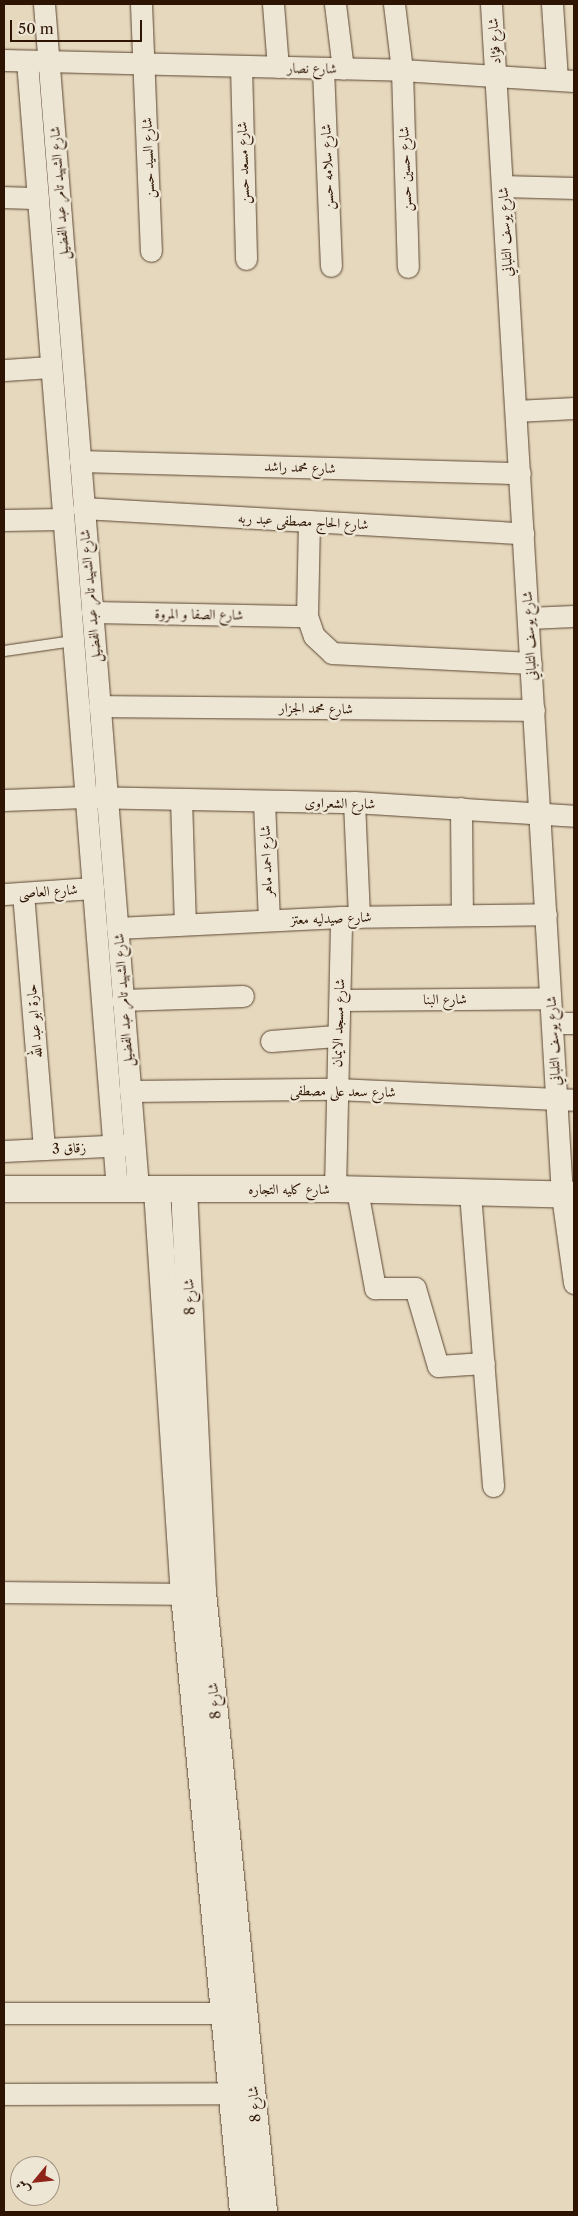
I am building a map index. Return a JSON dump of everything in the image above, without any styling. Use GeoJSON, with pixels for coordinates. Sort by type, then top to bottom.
{"type":"FeatureCollection","features":[{"type":"Feature","properties":{"kind":"street","name":"شارع الشهيد تامر عبد الفضيل"},"geometry":{"type":"LineString","coordinates":[[44,4],[137,1189]]}},
{"type":"Feature","properties":{"kind":"street","name":"شارع السيد حسن"},"geometry":{"type":"LineString","coordinates":[[141,4],[145,64],[151,251]]}},
{"type":"Feature","properties":{"kind":"street"},"geometry":{"type":"LineString","coordinates":[[273,4],[278,67]]}},
{"type":"Feature","properties":{"kind":"street","name":"شارع سلامه حسن"},"geometry":{"type":"LineString","coordinates":[[331,266],[335,4]]}},
{"type":"Feature","properties":{"kind":"street","name":"شارع حسين حسن"},"geometry":{"type":"LineString","coordinates":[[394,4],[402,70],[408,268]]}},
{"type":"Feature","properties":{"kind":"street","name":"شارع فؤاد"},"geometry":{"type":"LineString","coordinates":[[491,4],[496,78]]}},
{"type":"Feature","properties":{"kind":"street"},"geometry":{"type":"LineString","coordinates":[[552,4],[566,80]]}},
{"type":"Feature","properties":{"kind":"street","name":"شارع نصار"},"geometry":{"type":"LineString","coordinates":[[4,60],[48,63],[402,70],[496,78],[566,80]]}},
{"type":"Feature","properties":{"kind":"street","name":"شارع الشهيد تامر عبد الفضيل"},"geometry":{"type":"LineString","coordinates":[[27,61],[113,1146],[137,1189]]}},
{"type":"Feature","properties":{"kind":"street","name":"شارع مسعد حسن"},"geometry":{"type":"LineString","coordinates":[[240,66],[246,259]]}},
{"type":"Feature","properties":{"kind":"street","name":"شارع يوسف التلباني"},"geometry":{"type":"LineString","coordinates":[[496,78],[550,998],[552,1023],[565,1099],[568,1195],[574,1283]]}},
{"type":"Feature","properties":{"kind":"street"},"geometry":{"type":"LineString","coordinates":[[503,186],[574,188]]}},
{"type":"Feature","properties":{"kind":"street"},"geometry":{"type":"LineString","coordinates":[[4,197],[38,198]]}},
{"type":"Feature","properties":{"kind":"street"},"geometry":{"type":"LineString","coordinates":[[4,370],[51,367]]}},
{"type":"Feature","properties":{"kind":"street"},"geometry":{"type":"LineString","coordinates":[[516,411],[574,408]]}},
{"type":"Feature","properties":{"kind":"street","name":"شارع محمد راشد"},"geometry":{"type":"LineString","coordinates":[[80,461],[520,473]]}},
{"type":"Feature","properties":{"kind":"street","name":"شارع الحاج مصطفى عبد ربه"},"geometry":{"type":"LineString","coordinates":[[84,508],[523,534]]}},
{"type":"Feature","properties":{"kind":"street"},"geometry":{"type":"LineString","coordinates":[[4,520],[63,519]]}},
{"type":"Feature","properties":{"kind":"street"},"geometry":{"type":"LineString","coordinates":[[309,521],[307,616],[314,636],[332,653],[531,663]]}},
{"type":"Feature","properties":{"kind":"street","name":"شارع الصفا و المروة"},"geometry":{"type":"LineString","coordinates":[[92,612],[307,616]]}},
{"type":"Feature","properties":{"kind":"street"},"geometry":{"type":"LineString","coordinates":[[528,618],[574,616]]}},
{"type":"Feature","properties":{"kind":"street","name":"شارع محمد الجزار"},"geometry":{"type":"LineString","coordinates":[[99,706],[534,710]]}},
{"type":"Feature","properties":{"kind":"street","name":"شارع الشعراوى"},"geometry":{"type":"LineString","coordinates":[[4,800],[85,797],[264,802],[354,802],[574,816]]}},
{"type":"Feature","properties":{"kind":"street"},"geometry":{"type":"LineString","coordinates":[[181,799],[185,924]]}},
{"type":"Feature","properties":{"kind":"street","name":"شارع احمد ماهر"},"geometry":{"type":"LineString","coordinates":[[264,802],[269,920]]}},
{"type":"Feature","properties":{"kind":"street","name":"شارع مسجد الايمان"},"geometry":{"type":"LineString","coordinates":[[354,802],[350,917],[336,1036],[336,1089],[346,1189],[375,1288],[415,1288],[438,1366],[484,1363]]}},
{"type":"Feature","properties":{"kind":"street"},"geometry":{"type":"LineString","coordinates":[[461,808],[462,915]]}},
{"type":"Feature","properties":{"kind":"street","name":"شارع العاصى"},"geometry":{"type":"LineString","coordinates":[[13,893],[93,888]]}},
{"type":"Feature","properties":{"kind":"street","name":"حارة ابو عبد الله"},"geometry":{"type":"LineString","coordinates":[[13,893],[44,1149]]}},
{"type":"Feature","properties":{"kind":"street","name":"شارع صيدليه معتز"},"geometry":{"type":"LineString","coordinates":[[117,928],[350,917],[546,914]]}},
{"type":"Feature","properties":{"kind":"street"},"geometry":{"type":"LineString","coordinates":[[122,1000],[243,996]]}},
{"type":"Feature","properties":{"kind":"street","name":"شارع البنا"},"geometry":{"type":"LineString","coordinates":[[340,1000],[550,998]]}},
{"type":"Feature","properties":{"kind":"street"},"geometry":{"type":"LineString","coordinates":[[552,1023],[574,1023]]}},
{"type":"Feature","properties":{"kind":"street"},"geometry":{"type":"LineString","coordinates":[[271,1041],[336,1036]]}},
{"type":"Feature","properties":{"kind":"street","name":"شارع سعد على مصطفى"},"geometry":{"type":"LineString","coordinates":[[130,1091],[336,1089],[565,1099]]}},
{"type":"Feature","properties":{"kind":"street","name":"زقاق 3"},"geometry":{"type":"LineString","coordinates":[[4,1151],[134,1145]]}},
{"type":"Feature","properties":{"kind":"street","name":"شارع كليه التجاره"},"geometry":{"type":"LineString","coordinates":[[4,1189],[346,1189],[568,1195]]}},
{"type":"Feature","properties":{"kind":"street","name":"شارع 8"},"geometry":{"type":"LineString","coordinates":[[137,1189],[184,1594],[203,1685],[250,2174],[243,2212]]}},
{"type":"Feature","properties":{"kind":"street","name":"شارع 8"},"geometry":{"type":"LineString","coordinates":[[184,1189],[203,1592],[203,1685],[225,2013],[234,2092],[250,2174],[264,2212]]}},
{"type":"Feature","properties":{"kind":"street"},"geometry":{"type":"LineString","coordinates":[[470,1193],[493,1486]]}},
{"type":"Feature","properties":{"kind":"street"},"geometry":{"type":"LineString","coordinates":[[4,1592],[184,1594]]}},
{"type":"Feature","properties":{"kind":"street"},"geometry":{"type":"LineString","coordinates":[[4,2013],[225,2013]]}},
{"type":"Feature","properties":{"kind":"street"},"geometry":{"type":"LineString","coordinates":[[4,2094],[234,2092]]}},
{"type":"Feature","properties":{"kind":"lane"},"geometry":{"type":"LineString","coordinates":[[4,651],[73,641]]}}]}
